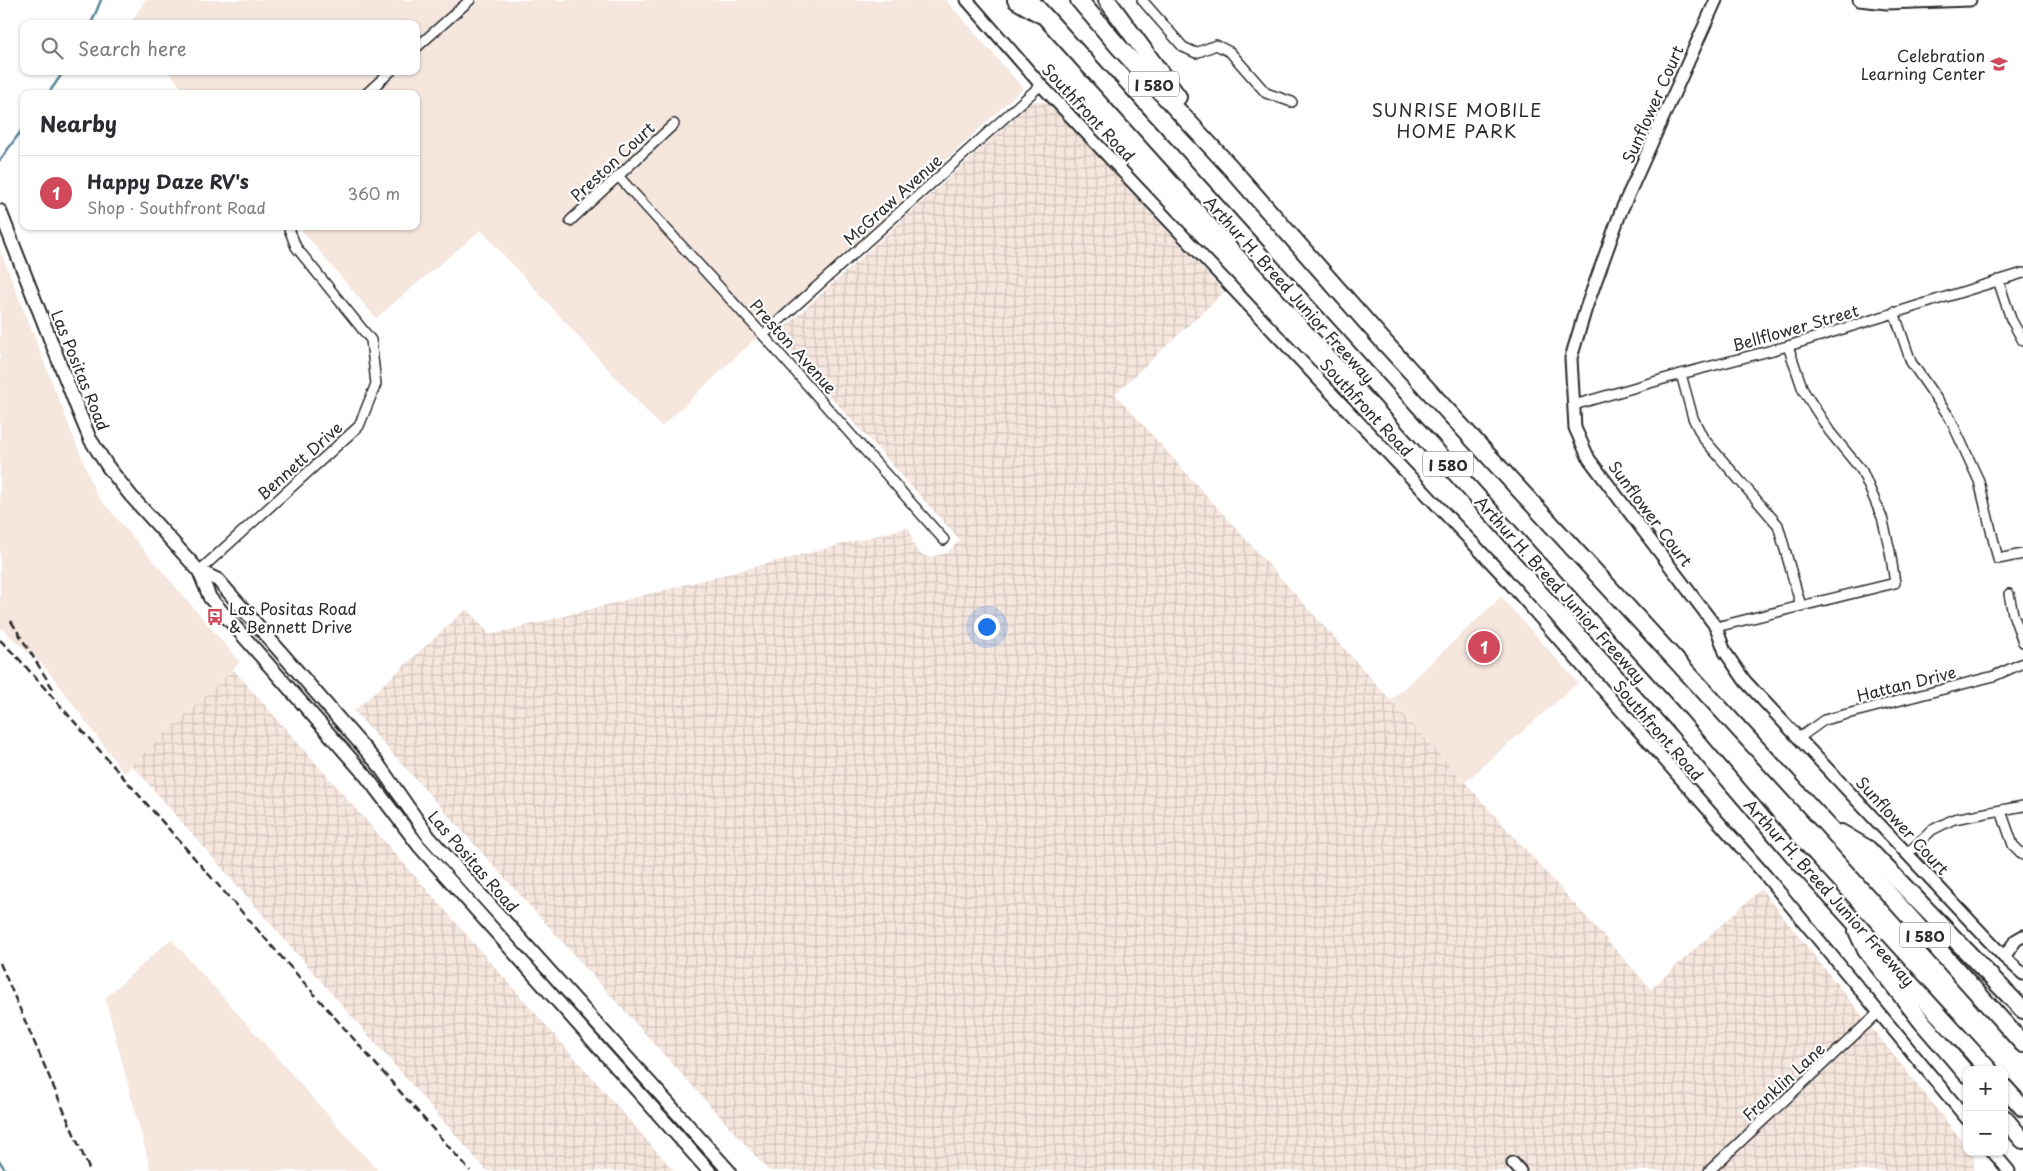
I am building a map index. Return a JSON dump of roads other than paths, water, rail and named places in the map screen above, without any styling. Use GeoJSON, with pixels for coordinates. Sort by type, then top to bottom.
{"type":"FeatureCollection","features":[{"type":"Feature","properties":{"kind":"highway"},"geometry":{"type":"LineString","coordinates":[[1016,0],[1018,3],[1044,16]]}},
{"type":"Feature","properties":{"kind":"highway","name":"Arthur H. Breed Junior Freeway"},"geometry":{"type":"LineString","coordinates":[[1030,0],[1673,713],[1796,858],[1850,915],[1985,1066]]}},
{"type":"Feature","properties":{"kind":"highway","name":"I 580"},"geometry":{"type":"LineString","coordinates":[[1079,0],[1119,47],[1230,167],[1391,349],[1828,826],[2023,1044]]}},
{"type":"Feature","properties":{"kind":"highway"},"geometry":{"type":"LineString","coordinates":[[1107,0],[1230,167]]}},
{"type":"Feature","properties":{"kind":"highway"},"geometry":{"type":"LineString","coordinates":[[1828,826],[1868,849],[2023,1010]]}},
{"type":"Feature","properties":{"kind":"highway"},"geometry":{"type":"LineString","coordinates":[[1850,915],[1866,950],[1923,1023],[1963,1069]]}},
{"type":"Feature","properties":{"kind":"highway"},"geometry":{"type":"LineString","coordinates":[[2008,1091],[2023,1108]]}},
{"type":"Feature","properties":{"kind":"highway"},"geometry":{"type":"LineString","coordinates":[[2008,1123],[2023,1140]]}},
{"type":"Feature","properties":{"kind":"main road","name":"Las Positas Road"},"geometry":{"type":"LineString","coordinates":[[0,211],[90,439],[108,467],[131,496],[199,571],[210,598],[366,776],[419,846],[709,1171]]}},
{"type":"Feature","properties":{"kind":"main road","name":"Las Positas Road"},"geometry":{"type":"LineString","coordinates":[[199,571],[218,580],[378,764],[429,837],[729,1171]]}},
{"type":"Feature","properties":{"kind":"street"},"geometry":{"type":"LineString","coordinates":[[420,44],[470,0]]}},
{"type":"Feature","properties":{"kind":"street","name":"Southfront Road"},"geometry":{"type":"LineString","coordinates":[[967,0],[1041,85],[1500,572],[1766,876],[1963,1115]]}},
{"type":"Feature","properties":{"kind":"street"},"geometry":{"type":"LineString","coordinates":[[1142,0],[1183,47],[1196,54],[1216,45],[1230,52],[1266,94],[1292,102]]}},
{"type":"Feature","properties":{"kind":"street","name":"Sunflower Court"},"geometry":{"type":"LineString","coordinates":[[1716,0],[1621,211],[1589,299],[1571,358],[1575,428],[1589,459],[1716,627],[1725,652],[1744,681],[2004,957],[2023,974]]}},
{"type":"Feature","properties":{"kind":"street"},"geometry":{"type":"LineString","coordinates":[[1859,0],[1887,3],[1970,0]]}},
{"type":"Feature","properties":{"kind":"street"},"geometry":{"type":"LineString","coordinates":[[370,90],[387,75]]}},
{"type":"Feature","properties":{"kind":"street","name":"McGraw Avenue"},"geometry":{"type":"LineString","coordinates":[[763,335],[1041,85]]}},
{"type":"Feature","properties":{"kind":"street","name":"Preston Court"},"geometry":{"type":"LineString","coordinates":[[570,220],[674,124]]}},
{"type":"Feature","properties":{"kind":"street","name":"Preston Avenue"},"geometry":{"type":"LineString","coordinates":[[618,176],[763,335],[944,540]]}},
{"type":"Feature","properties":{"kind":"street","name":"Bennett Drive"},"geometry":{"type":"LineString","coordinates":[[199,571],[359,426],[376,384],[371,340],[296,247],[290,230]]}},
{"type":"Feature","properties":{"kind":"street","name":"Bellflower Street"},"geometry":{"type":"LineString","coordinates":[[1574,405],[1788,346],[2023,273]]}},
{"type":"Feature","properties":{"kind":"street"},"geometry":{"type":"LineString","coordinates":[[1998,280],[2011,319],[2023,341]]}},
{"type":"Feature","properties":{"kind":"street"},"geometry":{"type":"LineString","coordinates":[[1894,312],[1911,362],[1950,418],[1979,481],[1998,559],[2023,554]]}},
{"type":"Feature","properties":{"kind":"street"},"geometry":{"type":"LineString","coordinates":[[1716,627],[1895,583],[1882,517],[1862,471],[1830,432],[1803,390],[1788,346]]}},
{"type":"Feature","properties":{"kind":"street"},"geometry":{"type":"LineString","coordinates":[[1681,374],[1693,418],[1703,438],[1778,525],[1801,606]]}},
{"type":"Feature","properties":{"kind":"street"},"geometry":{"type":"LineString","coordinates":[[2009,594],[2013,614],[2023,642]]}},
{"type":"Feature","properties":{"kind":"street","name":"Hattan Drive"},"geometry":{"type":"LineString","coordinates":[[1799,738],[1824,720],[1994,676],[2023,663]]}},
{"type":"Feature","properties":{"kind":"street"},"geometry":{"type":"LineString","coordinates":[[1908,853],[1932,830],[1954,819],[2023,806]]}},
{"type":"Feature","properties":{"kind":"street"},"geometry":{"type":"LineString","coordinates":[[2001,811],[2013,846],[2023,855]]}},
{"type":"Feature","properties":{"kind":"street"},"geometry":{"type":"LineString","coordinates":[[2004,957],[2016,940],[2023,936]]}},
{"type":"Feature","properties":{"kind":"street","name":"Franklin Lane"},"geometry":{"type":"LineString","coordinates":[[1709,1171],[1878,1013]]}},
{"type":"Feature","properties":{"kind":"street"},"geometry":{"type":"LineString","coordinates":[[1996,1156],[2009,1171]]}},
{"type":"Feature","properties":{"kind":"waterway"},"geometry":{"type":"LineString","coordinates":[[93,20],[101,0]]}},
{"type":"Feature","properties":{"kind":"waterway"},"geometry":{"type":"LineString","coordinates":[[51,90],[61,75]]}},
{"type":"Feature","properties":{"kind":"waterway"},"geometry":{"type":"LineString","coordinates":[[0,160],[20,132]]}},
{"type":"Feature","properties":{"kind":"waterway"},"geometry":{"type":"LineString","coordinates":[[0,1162],[6,1171]]}},
{"type":"Feature","properties":{"kind":"railway"},"geometry":{"type":"LineString","coordinates":[[11,621],[53,689]]}},
{"type":"Feature","properties":{"kind":"railway"},"geometry":{"type":"LineString","coordinates":[[0,640],[19,659],[470,1171]]}},
{"type":"Feature","properties":{"kind":"railway"},"geometry":{"type":"LineString","coordinates":[[0,963],[90,1171]]}},
{"type":"Feature","properties":{"kind":"place","name":"Celebration Learning Center"},"geometry":{"type":"Point","coordinates":[1999,64]}},
{"type":"Feature","properties":{"kind":"place","name":"Las Positas Road & Bennett Drive"},"geometry":{"type":"Point","coordinates":[215,617]}},
{"type":"Feature","properties":{"kind":"place","name":"Happy Daze RV's"},"geometry":{"type":"Point","coordinates":[1484,647]}},
{"type":"Feature","properties":{"kind":"district","name":"SUNRISE MOBILE HOME PARK"},"geometry":{"type":"Point","coordinates":[1457,119]}}]}
